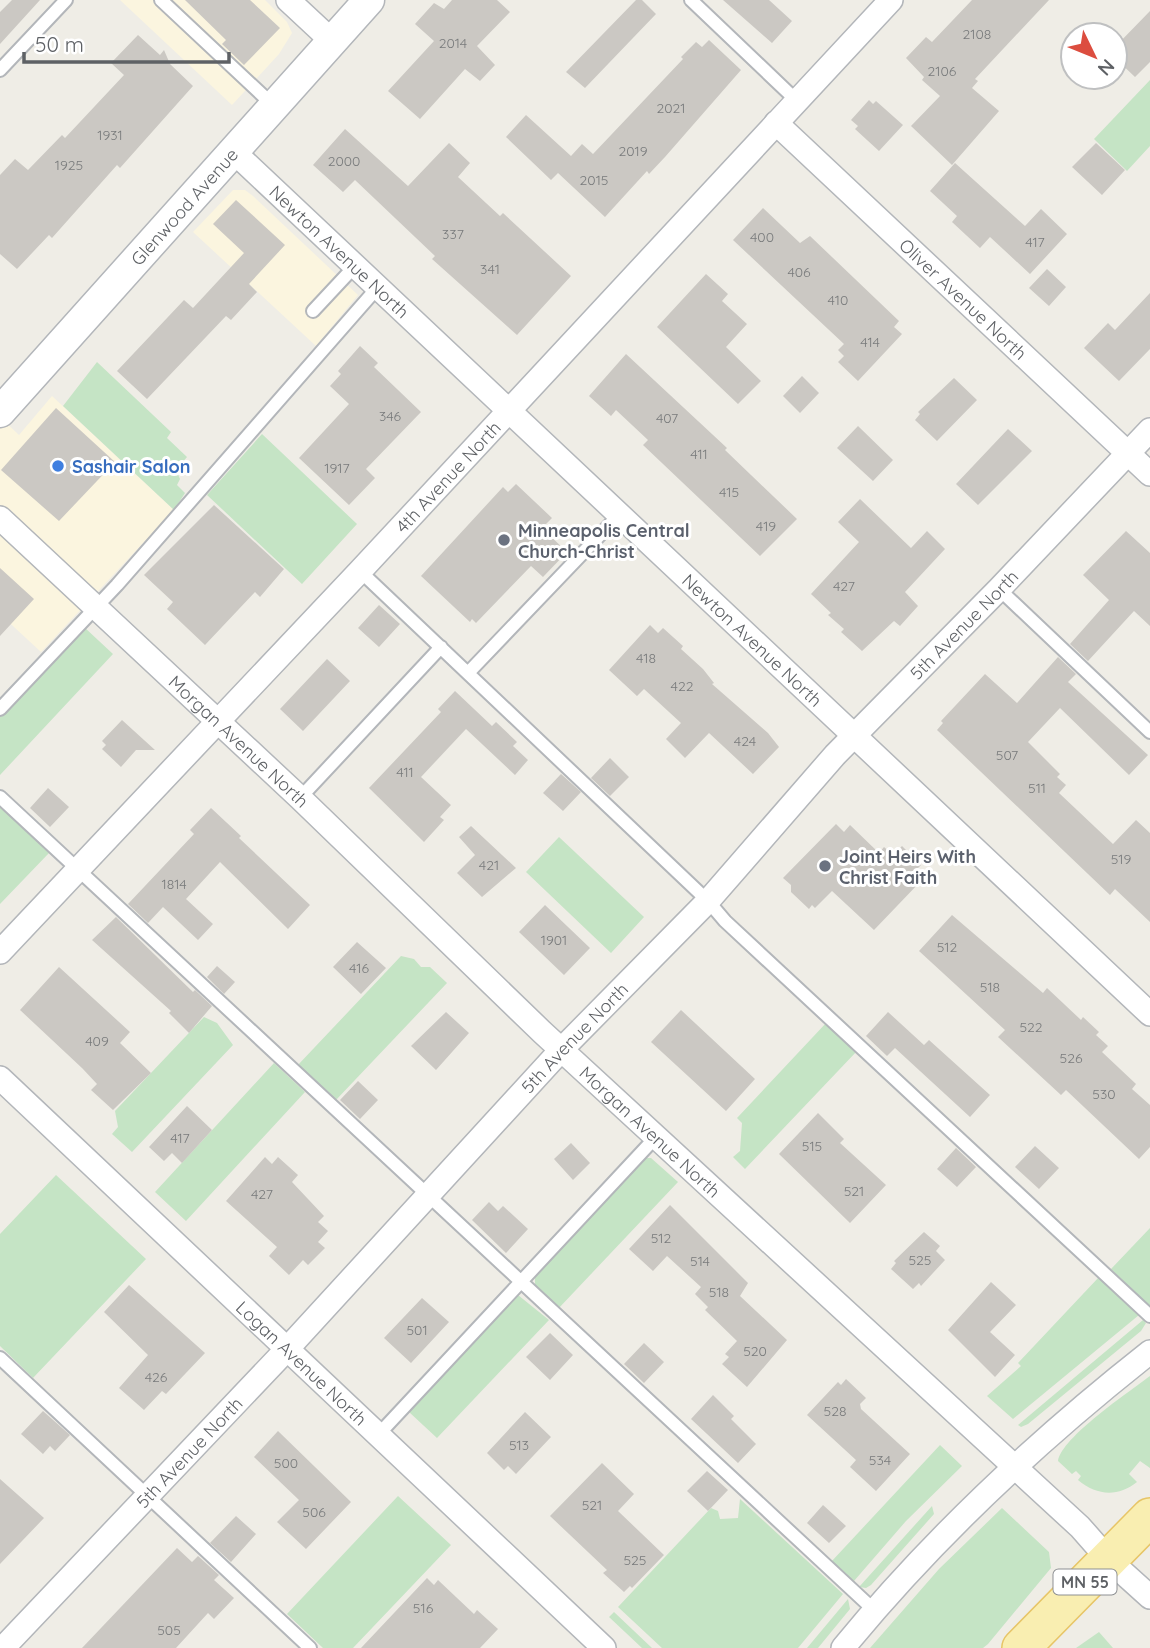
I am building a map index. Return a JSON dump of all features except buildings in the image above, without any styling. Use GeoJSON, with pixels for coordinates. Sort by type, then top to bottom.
{"type":"FeatureCollection","features":[{"type":"Feature","properties":{"kind":"main road","name":"MN 55"},"geometry":{"type":"LineString","coordinates":[[1021,1648],[1070,1595],[1109,1560],[1150,1517]]}},
{"type":"Feature","properties":{"kind":"street"},"geometry":{"type":"LineString","coordinates":[[288,0],[332,41]]}},
{"type":"Feature","properties":{"kind":"street","name":"Glenwood Avenue"},"geometry":{"type":"LineString","coordinates":[[0,412],[369,0]]}},
{"type":"Feature","properties":{"kind":"street","name":"4th Avenue North"},"geometry":{"type":"LineString","coordinates":[[0,952],[360,571],[891,0]]}},
{"type":"Feature","properties":{"kind":"street","name":"Oliver Avenue North"},"geometry":{"type":"LineString","coordinates":[[776,123],[1150,474]]}},
{"type":"Feature","properties":{"kind":"street","name":"Newton Avenue North"},"geometry":{"type":"LineString","coordinates":[[234,152],[1150,1014]]}},
{"type":"Feature","properties":{"kind":"street","name":"5th Avenue North"},"geometry":{"type":"LineString","coordinates":[[4,1645],[288,1348],[562,1049],[708,901],[854,736],[1150,430]]}},
{"type":"Feature","properties":{"kind":"street","name":"Morgan Avenue North"},"geometry":{"type":"LineString","coordinates":[[0,518],[219,721],[655,1138],[1080,1527],[1109,1560],[1150,1597]]}},
{"type":"Feature","properties":{"kind":"street","name":"Logan Avenue North"},"geometry":{"type":"LineString","coordinates":[[0,1078],[604,1648]]}},
{"type":"Feature","properties":{"kind":"street"},"geometry":{"type":"LineString","coordinates":[[843,1648],[981,1496],[1073,1412],[1150,1352]]}},
{"type":"Feature","properties":{"kind":"lane"},"geometry":{"type":"LineString","coordinates":[[0,70],[66,0]]}},
{"type":"Feature","properties":{"kind":"lane"},"geometry":{"type":"LineString","coordinates":[[161,0],[274,106]]}},
{"type":"Feature","properties":{"kind":"lane"},"geometry":{"type":"LineString","coordinates":[[691,0],[796,100]]}},
{"type":"Feature","properties":{"kind":"lane"},"geometry":{"type":"LineString","coordinates":[[313,311],[355,266]]}},
{"type":"Feature","properties":{"kind":"lane"},"geometry":{"type":"LineString","coordinates":[[0,709],[97,607],[378,287]]}},
{"type":"Feature","properties":{"kind":"lane"},"geometry":{"type":"LineString","coordinates":[[468,673],[619,515]]}},
{"type":"Feature","properties":{"kind":"lane"},"geometry":{"type":"LineString","coordinates":[[360,571],[708,901],[735,930],[1150,1316]]}},
{"type":"Feature","properties":{"kind":"lane"},"geometry":{"type":"LineString","coordinates":[[999,589],[1150,732]]}},
{"type":"Feature","properties":{"kind":"lane"},"geometry":{"type":"LineString","coordinates":[[300,798],[441,647]]}},
{"type":"Feature","properties":{"kind":"lane"},"geometry":{"type":"LineString","coordinates":[[0,797],[874,1611]]}},
{"type":"Feature","properties":{"kind":"lane"},"geometry":{"type":"LineString","coordinates":[[378,1435],[655,1138]]}},
{"type":"Feature","properties":{"kind":"lane"},"geometry":{"type":"LineString","coordinates":[[0,1358],[310,1648]]}},
{"type":"Feature","properties":{"kind":"shaded area"},"geometry":{"type":"Polygon","coordinates":[[[120,0],[265,0],[287,22],[292,33],[279,54],[232,105],[120,0]]]}},
{"type":"Feature","properties":{"kind":"shaded area"},"geometry":{"type":"Polygon","coordinates":[[[233,190],[245,190],[253,196],[358,295],[316,346],[193,232],[233,190]]]}},
{"type":"Feature","properties":{"kind":"shaded area"},"geometry":{"type":"Polygon","coordinates":[[[52,396],[174,510],[41,652],[0,614],[0,417],[19,435],[52,396]]]}},
{"type":"Feature","properties":{"kind":"green space"},"geometry":{"type":"Polygon","coordinates":[[[1150,80],[1150,146],[1127,171],[1094,139],[1150,80]]]}},
{"type":"Feature","properties":{"kind":"green space"},"geometry":{"type":"Polygon","coordinates":[[[97,362],[171,432],[167,438],[187,457],[176,470],[180,479],[177,485],[185,493],[174,510],[63,406],[97,362]]]}},
{"type":"Feature","properties":{"kind":"green space"},"geometry":{"type":"Polygon","coordinates":[[[262,434],[357,524],[302,584],[207,495],[262,434]]]}},
{"type":"Feature","properties":{"kind":"green space"},"geometry":{"type":"Polygon","coordinates":[[[84,627],[113,654],[0,775],[0,717],[84,627]]]}},
{"type":"Feature","properties":{"kind":"green space"},"geometry":{"type":"Polygon","coordinates":[[[0,807],[49,853],[0,904],[0,807]]]}},
{"type":"Feature","properties":{"kind":"green space"},"geometry":{"type":"Polygon","coordinates":[[[559,837],[644,917],[611,953],[526,872],[559,837]]]}},
{"type":"Feature","properties":{"kind":"green space"},"geometry":{"type":"Polygon","coordinates":[[[401,956],[414,959],[421,967],[430,967],[447,983],[336,1100],[297,1066],[401,956]]]}},
{"type":"Feature","properties":{"kind":"green space"},"geometry":{"type":"Polygon","coordinates":[[[204,1017],[217,1023],[233,1045],[132,1152],[112,1134],[118,1127],[115,1111],[204,1017]]]}},
{"type":"Feature","properties":{"kind":"green space"},"geometry":{"type":"Polygon","coordinates":[[[827,1022],[857,1051],[745,1169],[733,1157],[740,1151],[742,1123],[737,1118],[827,1022]]]}},
{"type":"Feature","properties":{"kind":"green space"},"geometry":{"type":"Polygon","coordinates":[[[274,1063],[305,1092],[186,1221],[155,1192],[274,1063]]]}},
{"type":"Feature","properties":{"kind":"green space"},"geometry":{"type":"Polygon","coordinates":[[[646,1158],[651,1158],[678,1182],[558,1309],[535,1287],[535,1277],[646,1158]]]}},
{"type":"Feature","properties":{"kind":"green space"},"geometry":{"type":"Polygon","coordinates":[[[56,1175],[146,1259],[33,1378],[0,1346],[0,1234],[56,1175]]]}},
{"type":"Feature","properties":{"kind":"green space"},"geometry":{"type":"Polygon","coordinates":[[[1150,1228],[1150,1305],[1149,1306],[1111,1269],[1150,1228]]]}},
{"type":"Feature","properties":{"kind":"green space"},"geometry":{"type":"Polygon","coordinates":[[[1099,1277],[1139,1315],[1013,1419],[987,1396],[1021,1366],[1018,1363],[1099,1277]]]}},
{"type":"Feature","properties":{"kind":"green space"},"geometry":{"type":"Polygon","coordinates":[[[518,1295],[549,1320],[437,1438],[409,1412],[518,1295]]]}},
{"type":"Feature","properties":{"kind":"green space"},"geometry":{"type":"Polygon","coordinates":[[[1143,1320],[1146,1323],[1141,1331],[1028,1424],[1021,1427],[1018,1425],[1143,1320]]]}},
{"type":"Feature","properties":{"kind":"green space"},"geometry":{"type":"Polygon","coordinates":[[[1150,1376],[1150,1468],[1140,1461],[1129,1474],[1137,1482],[1115,1492],[1100,1492],[1085,1485],[1078,1480],[1081,1476],[1076,1471],[1072,1474],[1058,1461],[1062,1451],[1083,1428],[1150,1376]]]}},
{"type":"Feature","properties":{"kind":"green space"},"geometry":{"type":"Polygon","coordinates":[[[940,1445],[962,1466],[906,1521],[854,1581],[831,1562],[940,1445]]]}},
{"type":"Feature","properties":{"kind":"green space"},"geometry":{"type":"Polygon","coordinates":[[[398,1496],[451,1545],[353,1648],[323,1648],[287,1614],[398,1496]]]}},
{"type":"Feature","properties":{"kind":"green space"},"geometry":{"type":"Polygon","coordinates":[[[740,1499],[843,1594],[798,1648],[662,1648],[618,1607],[711,1508],[718,1511],[720,1519],[738,1518],[740,1499]]]}},
{"type":"Feature","properties":{"kind":"green space"},"geometry":{"type":"Polygon","coordinates":[[[932,1506],[934,1514],[871,1585],[866,1588],[859,1587],[932,1506]]]}},
{"type":"Feature","properties":{"kind":"green space"},"geometry":{"type":"Polygon","coordinates":[[[1002,1508],[1049,1552],[1051,1568],[988,1644],[983,1648],[870,1648],[939,1569],[1002,1508]]]}},
{"type":"Feature","properties":{"kind":"green space"},"geometry":{"type":"Polygon","coordinates":[[[848,1599],[850,1609],[818,1648],[807,1648],[848,1599]]]}},
{"type":"Feature","properties":{"kind":"green space"},"geometry":{"type":"Polygon","coordinates":[[[614,1612],[652,1648],[642,1648],[609,1617],[614,1612]]]}},
{"type":"Feature","properties":{"kind":"green space"},"geometry":{"type":"Polygon","coordinates":[[[1099,1632],[1113,1648],[1076,1648],[1099,1632]]]}},
{"type":"Feature","properties":{"kind":"place","name":"Sashair Salon"},"geometry":{"type":"Point","coordinates":[58,466]}},
{"type":"Feature","properties":{"kind":"place","name":"Minneapolis Central Church-Christ"},"geometry":{"type":"Point","coordinates":[504,540]}},
{"type":"Feature","properties":{"kind":"place","name":"Joint Heirs With Christ Faith"},"geometry":{"type":"Point","coordinates":[825,866]}}]}
